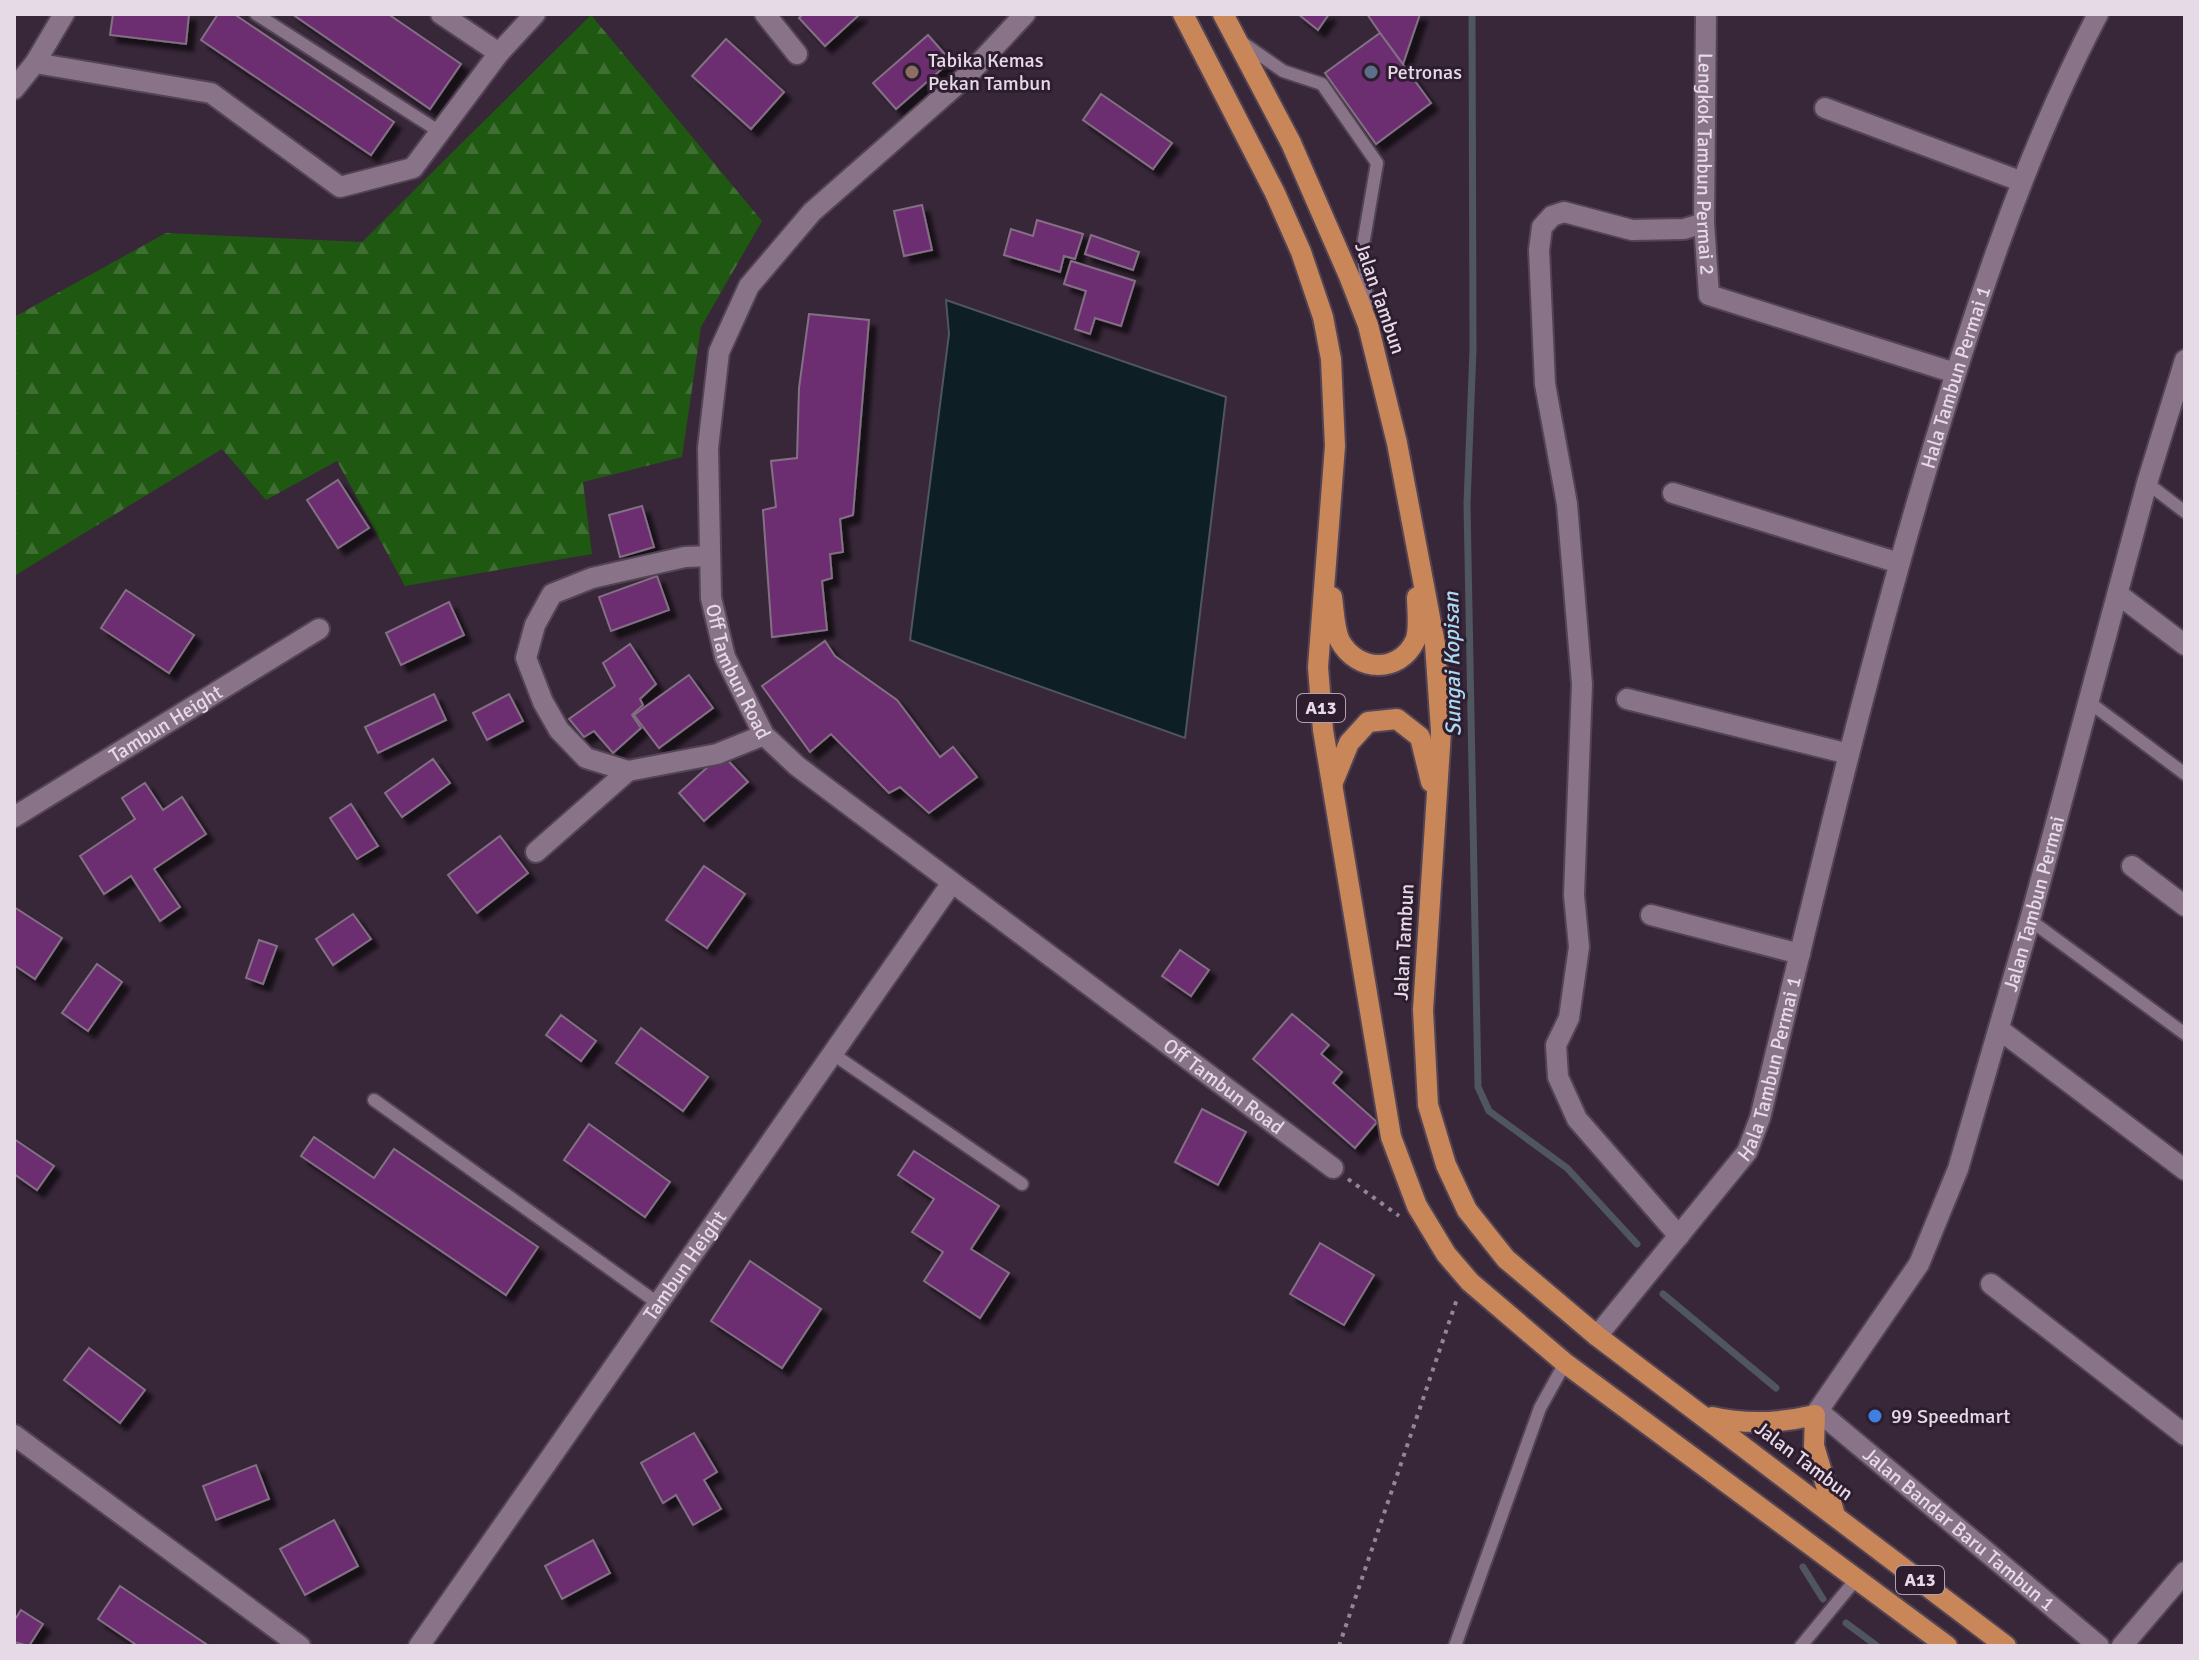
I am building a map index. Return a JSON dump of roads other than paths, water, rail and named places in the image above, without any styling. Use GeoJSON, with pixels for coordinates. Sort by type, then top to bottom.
{"type":"FeatureCollection","features":[{"type":"Feature","properties":{"kind":"main road","name":"Jalan Tambun"},"geometry":{"type":"LineString","coordinates":[[1183,14],[1275,193],[1301,252],[1323,317],[1331,359],[1335,446],[1318,667],[1323,730],[1391,1137],[1417,1206],[1446,1254],[1470,1282],[1565,1363],[1947,1646]]}},
{"type":"Feature","properties":{"kind":"main road","name":"Jalan Tambun"},"geometry":{"type":"LineString","coordinates":[[1223,14],[1291,143],[1368,325],[1397,443],[1435,644],[1441,731],[1423,1010],[1428,1105],[1467,1210],[1506,1259],[1597,1336],[2006,1646]]}},
{"type":"Feature","properties":{"kind":"main road"},"geometry":{"type":"LineString","coordinates":[[1327,574],[1340,640],[1356,660],[1380,667],[1405,657],[1417,638],[1417,557]]}},
{"type":"Feature","properties":{"kind":"main road"},"geometry":{"type":"LineString","coordinates":[[1333,782],[1349,743],[1368,722],[1397,719],[1420,737],[1436,802]]}},
{"type":"Feature","properties":{"kind":"main road"},"geometry":{"type":"LineString","coordinates":[[1704,1415],[1736,1423],[1787,1421],[1816,1413],[1814,1446],[1825,1492],[1835,1515]]}},
{"type":"Feature","properties":{"kind":"street"},"geometry":{"type":"LineString","coordinates":[[14,89],[35,63],[64,14]]}},
{"type":"Feature","properties":{"kind":"street"},"geometry":{"type":"LineString","coordinates":[[441,14],[499,53]]}},
{"type":"Feature","properties":{"kind":"street"},"geometry":{"type":"LineString","coordinates":[[35,63],[211,93],[340,187],[413,168],[499,53],[535,14]]}},
{"type":"Feature","properties":{"kind":"street"},"geometry":{"type":"LineString","coordinates":[[765,14],[797,54]]}},
{"type":"Feature","properties":{"kind":"street","name":"Off Tambun Road"},"geometry":{"type":"LineString","coordinates":[[1025,14],[970,73],[812,212],[749,286],[719,352],[708,448],[711,598],[725,657],[764,735],[797,766],[1333,1168]]}},
{"type":"Feature","properties":{"kind":"street","name":"Lengkok Tambun Permai 2"},"geometry":{"type":"LineString","coordinates":[[1706,14],[1704,223],[1707,289],[1716,300],[1955,373]]}},
{"type":"Feature","properties":{"kind":"street","name":"Hala Tambun Permai 1"},"geometry":{"type":"LineString","coordinates":[[1597,1336],[1747,1152],[1760,1118],[1849,754],[1899,563],[1955,373],[2020,181],[2098,14]]}},
{"type":"Feature","properties":{"kind":"street"},"geometry":{"type":"LineString","coordinates":[[1825,108],[2020,181]]}},
{"type":"Feature","properties":{"kind":"street"},"geometry":{"type":"LineString","coordinates":[[1679,1236],[1577,1119],[1558,1077],[1556,1045],[1569,1018],[1579,947],[1574,895],[1582,684],[1567,504],[1545,384],[1539,250],[1542,227],[1552,216],[1564,212],[1632,230],[1684,229],[1704,223]]}},
{"type":"Feature","properties":{"kind":"street","name":"Jalan Tambun Permai"},"geometry":{"type":"LineString","coordinates":[[1816,1413],[1919,1264],[1958,1169],[2000,1030],[2147,483],[2183,373]]}},
{"type":"Feature","properties":{"kind":"street"},"geometry":{"type":"LineString","coordinates":[[1673,493],[1899,563]]}},
{"type":"Feature","properties":{"kind":"street"},"geometry":{"type":"LineString","coordinates":[[710,556],[685,557],[579,583],[552,594],[535,625],[526,658],[543,702],[559,730],[586,758],[628,771],[717,754],[764,735]]}},
{"type":"Feature","properties":{"kind":"street"},"geometry":{"type":"LineString","coordinates":[[2119,595],[2185,645]]}},
{"type":"Feature","properties":{"kind":"street","name":"Tambun Height"},"geometry":{"type":"LineString","coordinates":[[14,817],[319,629]]}},
{"type":"Feature","properties":{"kind":"street"},"geometry":{"type":"LineString","coordinates":[[1627,699],[1849,754]]}},
{"type":"Feature","properties":{"kind":"street"},"geometry":{"type":"LineString","coordinates":[[536,852],[628,771]]}},
{"type":"Feature","properties":{"kind":"street"},"geometry":{"type":"LineString","coordinates":[[2132,866],[2185,906]]}},
{"type":"Feature","properties":{"kind":"street","name":"Tambun Height"},"geometry":{"type":"LineString","coordinates":[[419,1646],[951,884]]}},
{"type":"Feature","properties":{"kind":"street"},"geometry":{"type":"LineString","coordinates":[[1651,915],[1800,954]]}},
{"type":"Feature","properties":{"kind":"street"},"geometry":{"type":"LineString","coordinates":[[2000,1030],[2185,1170]]}},
{"type":"Feature","properties":{"kind":"street"},"geometry":{"type":"LineString","coordinates":[[1991,1284],[2185,1435]]}},
{"type":"Feature","properties":{"kind":"street","name":"Jalan Bandar Baru Tambun 1"},"geometry":{"type":"LineString","coordinates":[[1816,1413],[2099,1646]]}},
{"type":"Feature","properties":{"kind":"street"},"geometry":{"type":"LineString","coordinates":[[14,1435],[300,1646]]}},
{"type":"Feature","properties":{"kind":"street"},"geometry":{"type":"LineString","coordinates":[[2122,1646],[2185,1572]]}},
{"type":"Feature","properties":{"kind":"lane"},"geometry":{"type":"LineString","coordinates":[[256,14],[440,132]]}},
{"type":"Feature","properties":{"kind":"lane"},"geometry":{"type":"LineString","coordinates":[[1234,37],[1283,71],[1322,84],[1377,163],[1363,245],[1368,325]]}},
{"type":"Feature","properties":{"kind":"lane"},"geometry":{"type":"LineString","coordinates":[[2147,483],[2185,512]]}},
{"type":"Feature","properties":{"kind":"lane"},"geometry":{"type":"LineString","coordinates":[[2089,702],[2185,774]]}},
{"type":"Feature","properties":{"kind":"lane"},"geometry":{"type":"LineString","coordinates":[[2030,920],[2185,1034]]}},
{"type":"Feature","properties":{"kind":"lane"},"geometry":{"type":"LineString","coordinates":[[833,1054],[1022,1184]]}},
{"type":"Feature","properties":{"kind":"lane"},"geometry":{"type":"LineString","coordinates":[[374,1100],[659,1304]]}},
{"type":"Feature","properties":{"kind":"lane"},"geometry":{"type":"LineString","coordinates":[[1455,1646],[1540,1408],[1565,1363]]}},
{"type":"Feature","properties":{"kind":"lane"},"geometry":{"type":"LineString","coordinates":[[1801,1646],[1857,1578]]}},
{"type":"Feature","properties":{"kind":"water"},"geometry":{"type":"Polygon","coordinates":[[[946,300],[1226,397],[1185,738],[910,640],[949,334],[946,300]]]}},
{"type":"Feature","properties":{"kind":"waterway","name":"Sungai Kopisan"},"geometry":{"type":"LineString","coordinates":[[1472,14],[1473,349],[1467,504],[1478,1087],[1489,1111],[1567,1168],[1637,1244]]}},
{"type":"Feature","properties":{"kind":"waterway"},"geometry":{"type":"LineString","coordinates":[[1663,1294],[1776,1388]]}},
{"type":"Feature","properties":{"kind":"waterway"},"geometry":{"type":"LineString","coordinates":[[1803,1567],[1823,1599]]}},
{"type":"Feature","properties":{"kind":"waterway"},"geometry":{"type":"LineString","coordinates":[[1846,1623],[1877,1646]]}},
{"type":"Feature","properties":{"kind":"place","name":"Tabika Kemas Pekan Tambun"},"geometry":{"type":"Point","coordinates":[912,72]}},
{"type":"Feature","properties":{"kind":"place","name":"Petronas"},"geometry":{"type":"Point","coordinates":[1371,72]}},
{"type":"Feature","properties":{"kind":"place","name":"99 Speedmart"},"geometry":{"type":"Point","coordinates":[1875,1416]}}]}
